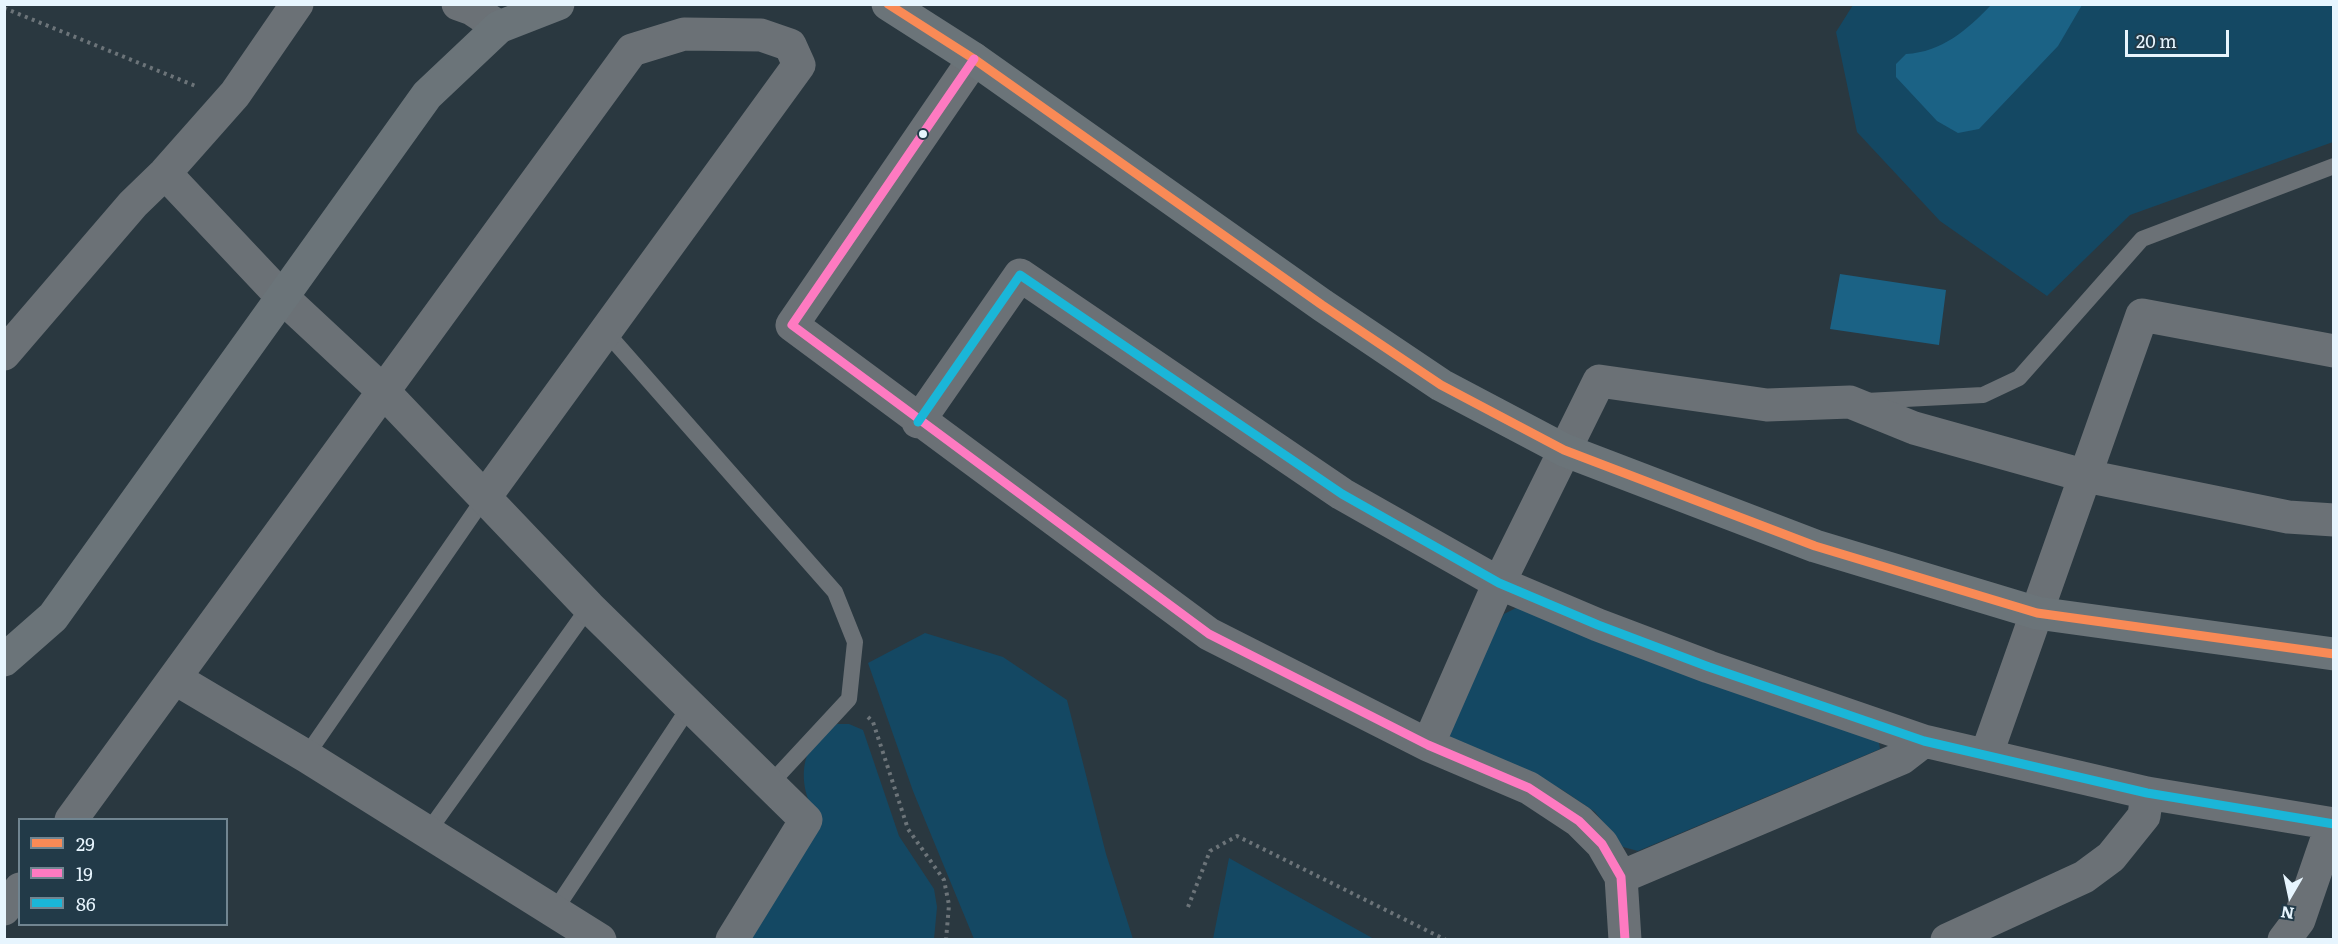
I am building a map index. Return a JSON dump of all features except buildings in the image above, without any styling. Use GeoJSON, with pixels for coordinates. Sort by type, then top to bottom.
{"type":"FeatureCollection","features":[{"type":"Feature","properties":{"kind":"street"},"geometry":{"type":"LineString","coordinates":[[4,354],[133,204],[165,173],[225,106],[297,4]]}},
{"type":"Feature","properties":{"kind":"street"},"geometry":{"type":"LineString","coordinates":[[458,4],[472,9],[499,27]]}},
{"type":"Feature","properties":{"kind":"street"},"geometry":{"type":"LineString","coordinates":[[4,660],[53,617],[427,95],[499,27],[558,4]]}},
{"type":"Feature","properties":{"kind":"street"},"geometry":{"type":"LineString","coordinates":[[888,4],[974,59],[1322,305],[1432,379],[1563,450],[1815,546],[2037,613],[2334,654]]}},
{"type":"Feature","properties":{"kind":"street"},"geometry":{"type":"LineString","coordinates":[[72,818],[176,679],[382,390],[632,50],[684,34],[761,35],[790,45],[800,65],[485,497]]}},
{"type":"Feature","properties":{"kind":"street"},"geometry":{"type":"LineString","coordinates":[[974,59],[792,325],[918,422],[1209,634],[1428,745],[1529,788],[1579,821],[1602,844],[1621,877],[1626,939]]}},
{"type":"Feature","properties":{"kind":"street"},"geometry":{"type":"LineString","coordinates":[[165,173],[281,296],[382,390],[589,607],[771,783],[806,820],[732,939]]}},
{"type":"Feature","properties":{"kind":"street"},"geometry":{"type":"LineString","coordinates":[[918,422],[1020,275],[1342,494],[1499,583],[1698,662],[1924,741],[1987,753],[2147,793],[2333,824],[2299,920],[2284,939]]}},
{"type":"Feature","properties":{"kind":"street"},"geometry":{"type":"LineString","coordinates":[[1987,753],[2142,315],[2334,351]]}},
{"type":"Feature","properties":{"kind":"street"},"geometry":{"type":"LineString","coordinates":[[1428,745],[1499,583],[1599,381],[1767,405],[1850,402],[1914,428],[2086,476],[2288,517],[2334,520]]}},
{"type":"Feature","properties":{"kind":"street"},"geometry":{"type":"LineString","coordinates":[[176,679],[306,756],[600,939]]}},
{"type":"Feature","properties":{"kind":"street"},"geometry":{"type":"LineString","coordinates":[[1621,877],[1902,758],[1924,741]]}},
{"type":"Feature","properties":{"kind":"street"},"geometry":{"type":"LineString","coordinates":[[1947,939],[2084,877],[2111,857],[2144,816],[2147,793]]}},
{"type":"Feature","properties":{"kind":"street"},"geometry":{"type":"LineString","coordinates":[[4,909],[18,892]]}},
{"type":"Feature","properties":{"kind":"lane"},"geometry":{"type":"LineString","coordinates":[[1850,402],[1983,395],[2019,378],[2142,238],[2334,166]]}},
{"type":"Feature","properties":{"kind":"lane"},"geometry":{"type":"LineString","coordinates":[[606,332],[835,592],[855,642],[849,699],[771,783]]}},
{"type":"Feature","properties":{"kind":"lane"},"geometry":{"type":"LineString","coordinates":[[306,756],[485,497]]}},
{"type":"Feature","properties":{"kind":"lane"},"geometry":{"type":"LineString","coordinates":[[427,833],[589,607]]}},
{"type":"Feature","properties":{"kind":"lane"},"geometry":{"type":"LineString","coordinates":[[555,910],[690,706]]}},
{"type":"Feature","properties":{"kind":"path"},"geometry":{"type":"LineString","coordinates":[[4,8],[192,83],[225,106]]}},
{"type":"Feature","properties":{"kind":"path"},"geometry":{"type":"LineString","coordinates":[[849,699],[873,722],[908,829],[944,880],[950,905],[946,939]]}},
{"type":"Feature","properties":{"kind":"path"},"geometry":{"type":"LineString","coordinates":[[1188,907],[1210,851],[1237,836],[1446,939]]}},
{"type":"Feature","properties":{"kind":"shaded area"},"geometry":{"type":"Polygon","coordinates":[[[1853,5],[2333,5],[2333,142],[2130,215],[2047,296],[1940,221],[1857,132],[1836,32],[1853,5]]]}},
{"type":"Feature","properties":{"kind":"shaded area"},"geometry":{"type":"Polygon","coordinates":[[[1991,5],[2082,5],[2058,46],[1979,129],[1958,133],[1937,121],[1896,77],[1896,64],[1906,54],[1931,49],[1953,38],[1991,5]]]}},
{"type":"Feature","properties":{"kind":"shaded area"},"geometry":{"type":"Polygon","coordinates":[[[1840,274],[1946,290],[1939,345],[1830,329],[1840,274]]]}},
{"type":"Feature","properties":{"kind":"shaded area"},"geometry":{"type":"Polygon","coordinates":[[[1518,607],[1878,736],[1880,749],[1638,851],[1623,847],[1595,812],[1561,789],[1451,744],[1448,722],[1504,614],[1518,607]]]}},
{"type":"Feature","properties":{"kind":"shaded area"},"geometry":{"type":"Polygon","coordinates":[[[925,633],[1003,657],[1067,700],[1106,854],[1133,939],[974,939],[913,791],[868,663],[925,633]]]}},
{"type":"Feature","properties":{"kind":"shaded area"},"geometry":{"type":"Polygon","coordinates":[[[837,724],[849,724],[863,730],[899,836],[934,889],[937,907],[934,939],[750,940],[810,803],[804,778],[806,757],[814,744],[837,724]]]}},
{"type":"Feature","properties":{"kind":"shaded area"},"geometry":{"type":"Polygon","coordinates":[[[1229,858],[1374,939],[1213,939],[1229,858]]]}},
{"type":"Feature","properties":{"kind":"transit line","name":"29"},"geometry":{"type":"LineString","coordinates":[[888,4],[974,59],[1322,305],[1441,385],[1564,450],[1815,546],[2037,613],[2334,654]]}},
{"type":"Feature","properties":{"kind":"transit line","name":"19"},"geometry":{"type":"LineString","coordinates":[[974,59],[792,325],[1209,634],[1428,745],[1529,788],[1579,821],[1602,844],[1621,877],[1625,940]]}},
{"type":"Feature","properties":{"kind":"transit line","name":"86"},"geometry":{"type":"LineString","coordinates":[[918,422],[1020,275],[1342,494],[1499,583],[1598,625],[1709,667],[1924,741],[2147,793],[2334,824]]}}]}
